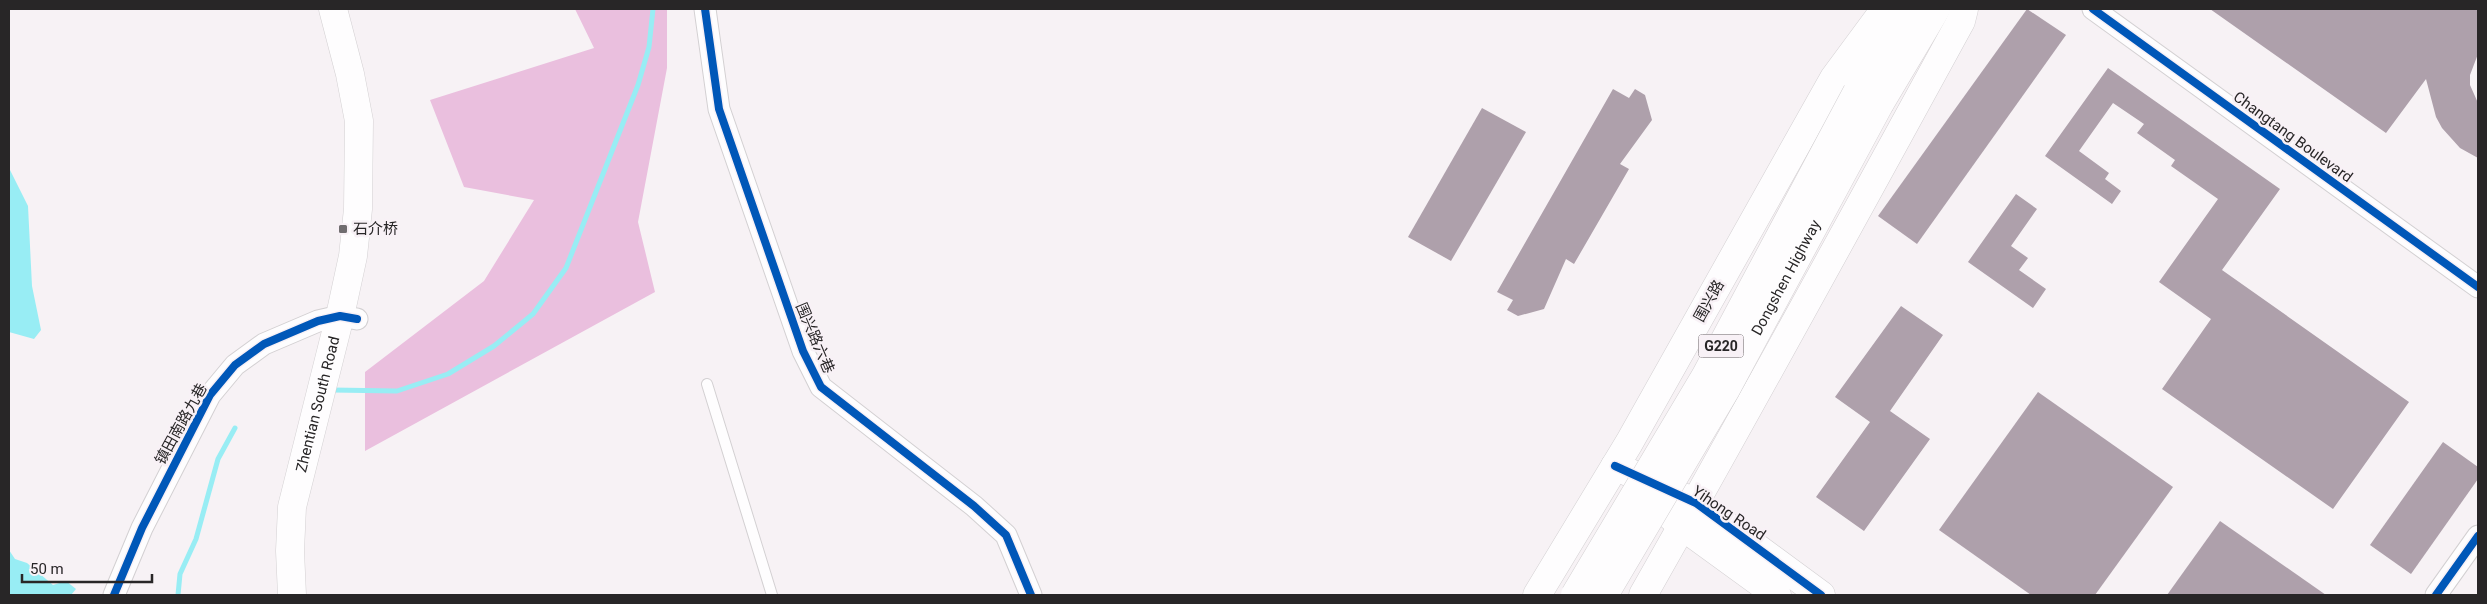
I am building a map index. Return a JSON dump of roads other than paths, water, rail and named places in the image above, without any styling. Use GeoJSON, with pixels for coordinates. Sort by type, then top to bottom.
{"type":"FeatureCollection","features":[{"type":"Feature","properties":{"kind":"main road","name":"Zhentian South Road"},"geometry":{"type":"LineString","coordinates":[[307,595],[309,510],[348,357],[348,318],[358,209],[359,121],[350,74],[333,9]]}},
{"type":"Feature","properties":{"kind":"main road","name":"Zhentian South Road"},"geometry":{"type":"LineString","coordinates":[[292,595],[290,551],[292,507],[348,318],[370,256],[376,164],[374,119],[367,70],[352,9]]}},
{"type":"Feature","properties":{"kind":"main road","name":"围兴路"},"geometry":{"type":"LineString","coordinates":[[1537,595],[1615,466],[1834,78],[1885,9]]}},
{"type":"Feature","properties":{"kind":"main road","name":"Dongshen Highway"},"geometry":{"type":"LineString","coordinates":[[1604,595],[1726,389],[1869,97],[1906,9]]}},
{"type":"Feature","properties":{"kind":"main road","name":"Dongshen Highway"},"geometry":{"type":"LineString","coordinates":[[1575,595],[1869,97],[1936,9]]}},
{"type":"Feature","properties":{"kind":"main road"},"geometry":{"type":"LineString","coordinates":[[1643,595],[1696,503],[1961,20],[1964,9]]}},
{"type":"Feature","properties":{"kind":"main road","name":"Yihong Road"},"geometry":{"type":"LineString","coordinates":[[1615,466],[1696,503],[1821,595]]}},
{"type":"Feature","properties":{"kind":"main road"},"geometry":{"type":"LineString","coordinates":[[1615,466],[1682,526],[1777,595]]}},
{"type":"Feature","properties":{"kind":"street","name":"围兴路六巷"},"geometry":{"type":"LineString","coordinates":[[705,9],[719,109],[803,351],[821,387],[974,506],[1006,535],[1031,595]]}},
{"type":"Feature","properties":{"kind":"street","name":"Changtang Boulevard"},"geometry":{"type":"LineString","coordinates":[[2092,9],[2478,287]]}},
{"type":"Feature","properties":{"kind":"street","name":"镇田南路九巷"},"geometry":{"type":"LineString","coordinates":[[114,595],[142,528],[210,395],[235,365],[264,344],[318,321],[348,318]]}},
{"type":"Feature","properties":{"kind":"street"},"geometry":{"type":"LineString","coordinates":[[2436,595],[2478,536]]}},
{"type":"Feature","properties":{"kind":"lane"},"geometry":{"type":"LineString","coordinates":[[707,384],[772,595]]}},
{"type":"Feature","properties":{"kind":"water"},"geometry":{"type":"Polygon","coordinates":[[[9,168],[28,206],[32,286],[41,330],[34,339],[9,332],[9,168]]]}},
{"type":"Feature","properties":{"kind":"water"},"geometry":{"type":"Polygon","coordinates":[[[9,550],[15,559],[27,563],[53,585],[66,581],[76,589],[71,595],[9,595],[9,550]]]}},
{"type":"Feature","properties":{"kind":"waterway"},"geometry":{"type":"LineString","coordinates":[[332,390],[397,391],[448,374],[494,346],[533,314],[566,268],[638,85],[649,47],[653,9]]}},
{"type":"Feature","properties":{"kind":"waterway"},"geometry":{"type":"LineString","coordinates":[[178,595],[180,574],[196,539],[218,459],[235,428]]}},
{"type":"Feature","properties":{"kind":"place","name":"石介桥"},"geometry":{"type":"Point","coordinates":[343,229]}}]}
